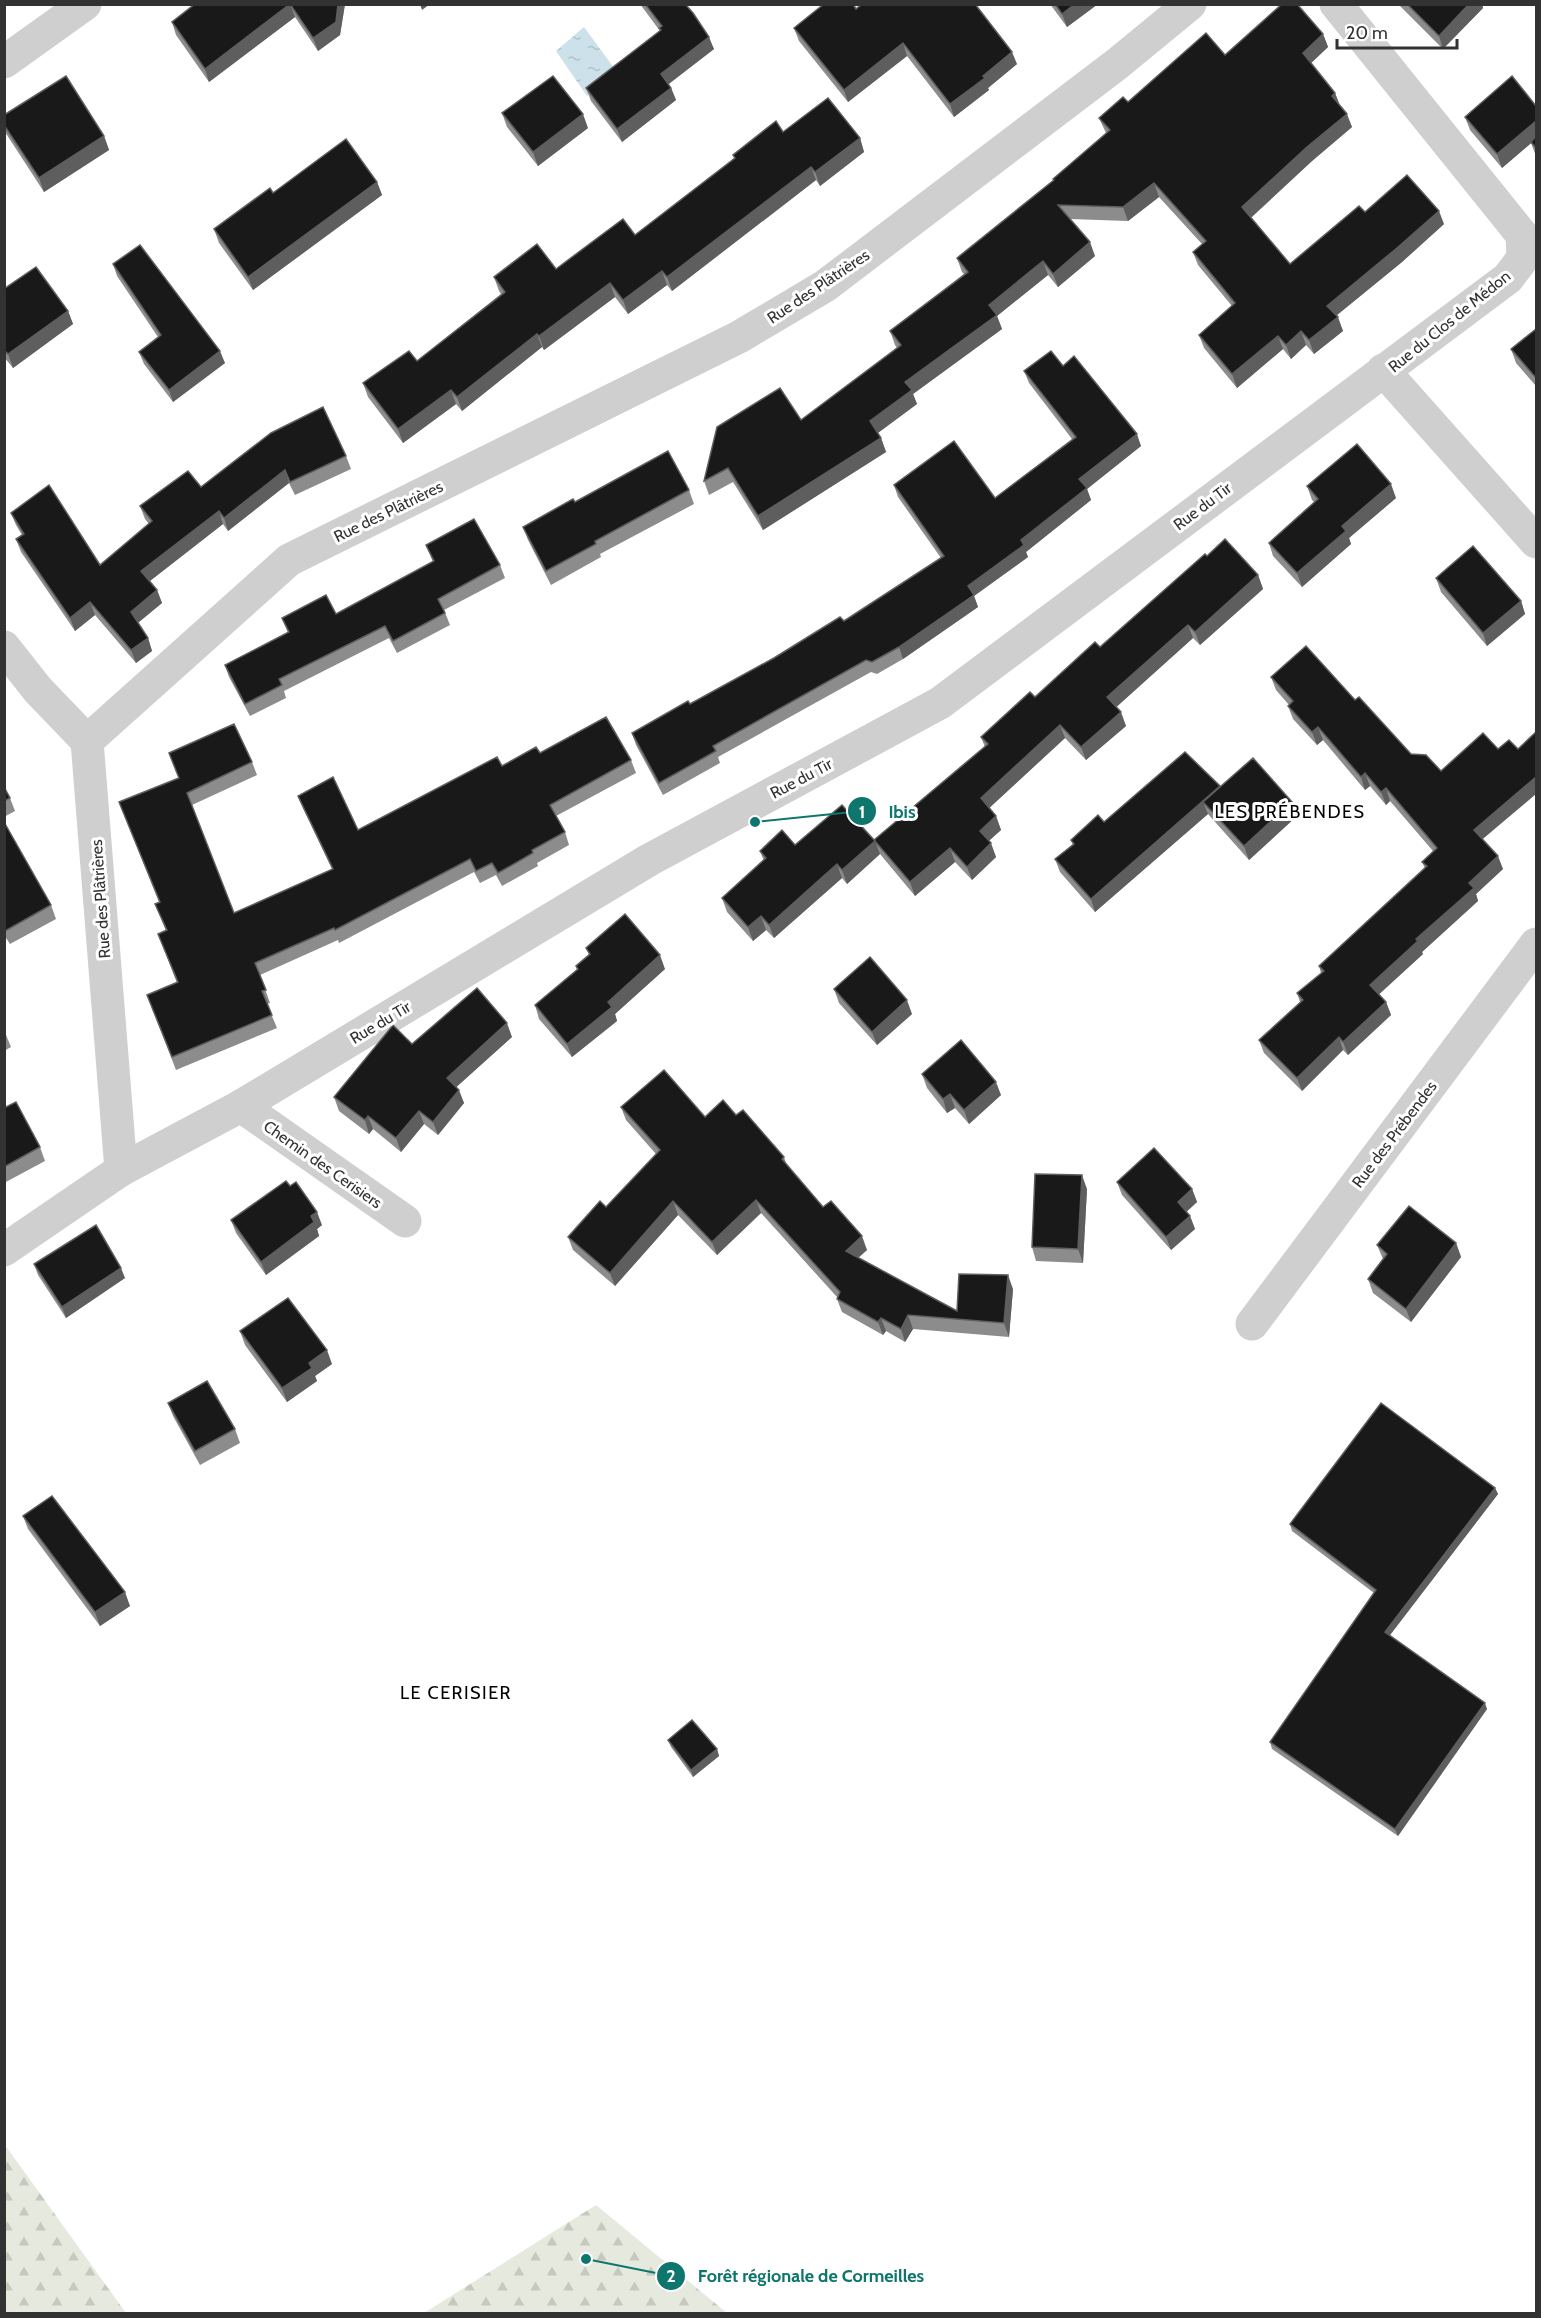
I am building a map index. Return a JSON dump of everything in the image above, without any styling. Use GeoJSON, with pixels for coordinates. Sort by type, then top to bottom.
{"type":"FeatureCollection","features":[{"type":"Feature","properties":{"kind":"street"},"geometry":{"type":"LineString","coordinates":[[4,62],[85,4]]}},
{"type":"Feature","properties":{"kind":"street","name":"Rue des Plâtrières"},"geometry":{"type":"LineString","coordinates":[[121,1170],[87,741],[289,560],[739,337],[825,286],[1117,64],[1190,4]]}},
{"type":"Feature","properties":{"kind":"street","name":"Rue du Clos de Médon"},"geometry":{"type":"LineString","coordinates":[[1336,4],[1522,235],[1523,258],[1508,278],[1383,370],[1536,542]]}},
{"type":"Feature","properties":{"kind":"street","name":"Rue du Tir"},"geometry":{"type":"LineString","coordinates":[[121,1170],[241,1107],[649,860],[940,703],[1383,370]]}},
{"type":"Feature","properties":{"kind":"street"},"geometry":{"type":"LineString","coordinates":[[4,647],[38,690],[87,741]]}},
{"type":"Feature","properties":{"kind":"street","name":"Rue des Prébendes"},"geometry":{"type":"LineString","coordinates":[[1252,1324],[1536,945]]}},
{"type":"Feature","properties":{"kind":"street","name":"Chemin des Cerisiers"},"geometry":{"type":"LineString","coordinates":[[241,1107],[405,1221]]}},
{"type":"Feature","properties":{"kind":"street"},"geometry":{"type":"LineString","coordinates":[[4,1250],[121,1170]]}},
{"type":"Feature","properties":{"kind":"green space"},"geometry":{"type":"Polygon","coordinates":[[[5,2145],[126,2313],[5,2313],[5,2145]]]}},
{"type":"Feature","properties":{"kind":"green space"},"geometry":{"type":"Polygon","coordinates":[[[596,2205],[727,2313],[424,2313],[596,2205]]]}},
{"type":"Feature","properties":{"kind":"water"},"geometry":{"type":"Polygon","coordinates":[[[584,27],[617,72],[587,96],[556,51],[584,27]]]}},
{"type":"Feature","properties":{"kind":"building"},"geometry":{"type":"Polygon","coordinates":[[[195,4],[290,4],[205,69],[172,22],[195,4]]]}},
{"type":"Feature","properties":{"kind":"building"},"geometry":{"type":"Polygon","coordinates":[[[290,4],[338,4],[336,22],[313,38],[290,4]]]}},
{"type":"Feature","properties":{"kind":"building"},"geometry":{"type":"Polygon","coordinates":[[[645,4],[685,4],[709,37],[661,74],[671,88],[617,129],[586,88],[661,30],[659,28],[662,26],[645,4]]]}},
{"type":"Feature","properties":{"kind":"building"},"geometry":{"type":"Polygon","coordinates":[[[824,4],[853,4],[856,9],[862,4],[975,4],[1012,52],[983,76],[985,78],[950,104],[903,43],[844,90],[794,28],[824,4]]]}},
{"type":"Feature","properties":{"kind":"building"},"geometry":{"type":"Polygon","coordinates":[[[1055,4],[1075,4],[1062,14],[1055,4]]]}},
{"type":"Feature","properties":{"kind":"building"},"geometry":{"type":"Polygon","coordinates":[[[1282,4],[1297,4],[1323,34],[1303,53],[1335,93],[1332,96],[1347,114],[1307,147],[1242,207],[1290,264],[1359,206],[1365,212],[1407,175],[1439,211],[1327,306],[1338,317],[1309,340],[1301,331],[1286,345],[1278,336],[1232,374],[1199,335],[1235,303],[1193,252],[1206,241],[1154,183],[1123,207],[1058,205],[1090,242],[1053,274],[1043,261],[989,305],[997,315],[905,382],[912,390],[870,421],[881,438],[758,516],[728,468],[704,481],[717,427],[780,388],[801,420],[901,345],[890,331],[968,272],[957,258],[1054,180],[1110,130],[1099,118],[1123,97],[1128,102],[1206,33],[1225,55],[1282,4]]]}},
{"type":"Feature","properties":{"kind":"building"},"geometry":{"type":"Polygon","coordinates":[[[1407,4],[1469,4],[1439,36],[1407,4]]]}},
{"type":"Feature","properties":{"kind":"building"},"geometry":{"type":"Polygon","coordinates":[[[66,76],[104,136],[39,178],[4,125],[4,115],[66,76]]]}},
{"type":"Feature","properties":{"kind":"building"},"geometry":{"type":"Polygon","coordinates":[[[553,76],[583,114],[533,152],[502,113],[553,76]]]}},
{"type":"Feature","properties":{"kind":"building"},"geometry":{"type":"Polygon","coordinates":[[[1512,76],[1536,106],[1536,121],[1497,154],[1465,117],[1512,76]]]}},
{"type":"Feature","properties":{"kind":"building"},"geometry":{"type":"Polygon","coordinates":[[[828,98],[860,138],[815,172],[811,167],[667,277],[662,271],[623,300],[610,283],[539,336],[537,334],[457,397],[451,390],[398,429],[363,383],[409,351],[417,361],[505,292],[494,277],[537,244],[556,269],[623,219],[635,235],[735,158],[733,155],[776,121],[783,132],[828,98]]]}},
{"type":"Feature","properties":{"kind":"building"},"geometry":{"type":"Polygon","coordinates":[[[1536,136],[1536,148],[1531,142],[1536,136]]]}},
{"type":"Feature","properties":{"kind":"building"},"geometry":{"type":"Polygon","coordinates":[[[346,139],[377,182],[248,277],[214,229],[270,188],[273,193],[346,139]]]}},
{"type":"Feature","properties":{"kind":"building"},"geometry":{"type":"Polygon","coordinates":[[[140,245],[220,351],[169,390],[139,352],[161,335],[113,264],[140,245]]]}},
{"type":"Feature","properties":{"kind":"building"},"geometry":{"type":"Polygon","coordinates":[[[36,267],[68,311],[8,354],[4,350],[4,289],[36,267]]]}},
{"type":"Feature","properties":{"kind":"building"},"geometry":{"type":"Polygon","coordinates":[[[1536,329],[1536,378],[1511,349],[1536,329]]]}},
{"type":"Feature","properties":{"kind":"building"},"geometry":{"type":"Polygon","coordinates":[[[1051,351],[1063,366],[1074,356],[1137,434],[1079,479],[1087,488],[1021,540],[1024,545],[968,586],[974,595],[899,647],[872,662],[866,660],[713,746],[716,751],[659,783],[632,733],[688,701],[690,704],[774,658],[840,617],[844,621],[944,556],[894,485],[954,441],[995,498],[1076,437],[1024,371],[1051,351]]]}},
{"type":"Feature","properties":{"kind":"building"},"geometry":{"type":"Polygon","coordinates":[[[323,407],[346,456],[290,482],[285,470],[224,518],[219,511],[141,571],[157,590],[131,612],[148,638],[131,650],[90,602],[70,618],[16,539],[24,534],[11,513],[49,485],[100,565],[152,521],[140,506],[188,471],[201,487],[271,433],[323,407]]]}},
{"type":"Feature","properties":{"kind":"building"},"geometry":{"type":"Polygon","coordinates":[[[1357,444],[1391,484],[1342,526],[1346,531],[1297,573],[1269,543],[1318,499],[1307,486],[1357,444]]]}},
{"type":"Feature","properties":{"kind":"building"},"geometry":{"type":"Polygon","coordinates":[[[668,451],[689,490],[595,541],[596,544],[546,571],[523,527],[573,499],[575,502],[668,451]]]}},
{"type":"Feature","properties":{"kind":"building"},"geometry":{"type":"Polygon","coordinates":[[[474,519],[500,565],[438,599],[445,613],[393,641],[385,626],[279,679],[282,685],[245,704],[225,665],[289,632],[282,618],[326,595],[336,614],[434,561],[426,545],[474,519]]]}},
{"type":"Feature","properties":{"kind":"building"},"geometry":{"type":"Polygon","coordinates":[[[1225,539],[1258,575],[1195,632],[1188,625],[1107,697],[1121,712],[1081,747],[1060,725],[981,798],[996,816],[980,831],[991,843],[967,867],[950,848],[910,882],[874,840],[988,744],[981,737],[1030,692],[1035,697],[1095,642],[1100,647],[1225,539]]]}},
{"type":"Feature","properties":{"kind":"building"},"geometry":{"type":"Polygon","coordinates":[[[1473,546],[1521,601],[1483,633],[1436,578],[1473,546]]]}},
{"type":"Feature","properties":{"kind":"building"},"geometry":{"type":"Polygon","coordinates":[[[1306,646],[1355,700],[1359,697],[1411,754],[1426,755],[1441,771],[1483,733],[1498,749],[1509,740],[1518,749],[1536,732],[1536,777],[1474,830],[1498,856],[1469,883],[1474,888],[1416,939],[1418,941],[1370,985],[1386,1002],[1343,1042],[1339,1037],[1297,1078],[1259,1040],[1303,1000],[1297,993],[1324,971],[1319,966],[1427,866],[1422,862],[1437,848],[1386,788],[1381,792],[1365,773],[1361,777],[1318,727],[1312,732],[1288,706],[1293,701],[1271,677],[1306,646]]]}},
{"type":"Feature","properties":{"kind":"building"},"geometry":{"type":"Polygon","coordinates":[[[606,717],[631,760],[550,805],[565,832],[532,850],[533,853],[498,873],[492,863],[476,871],[470,859],[335,930],[334,928],[255,963],[266,990],[262,991],[272,1015],[172,1057],[147,995],[178,982],[158,934],[167,930],[155,904],[160,902],[119,802],[179,778],[169,753],[234,724],[252,762],[187,793],[234,913],[333,869],[298,796],[333,777],[358,830],[497,757],[502,766],[536,747],[540,753],[606,717]]]}},
{"type":"Feature","properties":{"kind":"building"},"geometry":{"type":"Polygon","coordinates":[[[1185,752],[1220,786],[1091,899],[1055,859],[1074,844],[1071,840],[1098,815],[1104,822],[1185,752]]]}},
{"type":"Feature","properties":{"kind":"building"},"geometry":{"type":"Polygon","coordinates":[[[1253,758],[1292,802],[1244,846],[1203,802],[1253,758]]]}},
{"type":"Feature","properties":{"kind":"building"},"geometry":{"type":"Polygon","coordinates":[[[4,787],[10,798],[4,801],[4,787]]]}},
{"type":"Feature","properties":{"kind":"building"},"geometry":{"type":"Polygon","coordinates":[[[842,805],[875,841],[842,870],[837,864],[769,925],[761,916],[748,927],[722,898],[766,858],[760,851],[782,830],[795,845],[842,805]]]}},
{"type":"Feature","properties":{"kind":"building"},"geometry":{"type":"Polygon","coordinates":[[[4,822],[51,905],[5,931],[4,931],[4,822]]]}},
{"type":"Feature","properties":{"kind":"building"},"geometry":{"type":"Polygon","coordinates":[[[625,914],[660,955],[608,1002],[612,1007],[567,1044],[535,1005],[578,969],[576,966],[590,954],[586,948],[625,914]]]}},
{"type":"Feature","properties":{"kind":"building"},"geometry":{"type":"Polygon","coordinates":[[[870,957],[907,1000],[872,1032],[834,989],[870,957]]]}},
{"type":"Feature","properties":{"kind":"building"},"geometry":{"type":"Polygon","coordinates":[[[477,988],[507,1023],[447,1078],[459,1090],[433,1122],[419,1111],[396,1138],[368,1116],[365,1120],[334,1097],[393,1025],[412,1044],[477,988]]]}},
{"type":"Feature","properties":{"kind":"building"},"geometry":{"type":"Polygon","coordinates":[[[961,1040],[996,1082],[964,1110],[950,1094],[943,1099],[922,1074],[961,1040]]]}},
{"type":"Feature","properties":{"kind":"building"},"geometry":{"type":"Polygon","coordinates":[[[664,1070],[705,1117],[723,1100],[736,1115],[743,1110],[823,1207],[831,1201],[862,1236],[846,1251],[957,1311],[959,1274],[1008,1275],[1004,1323],[908,1315],[901,1329],[881,1318],[878,1322],[837,1299],[840,1292],[756,1200],[712,1242],[673,1201],[610,1273],[568,1237],[600,1201],[606,1207],[660,1150],[621,1107],[664,1070]]]}},
{"type":"Feature","properties":{"kind":"building"},"geometry":{"type":"Polygon","coordinates":[[[16,1102],[40,1147],[4,1167],[4,1108],[16,1102]]]}},
{"type":"Feature","properties":{"kind":"building"},"geometry":{"type":"Polygon","coordinates":[[[1154,1148],[1192,1189],[1178,1202],[1190,1216],[1166,1237],[1117,1182],[1154,1148]]]}},
{"type":"Feature","properties":{"kind":"building"},"geometry":{"type":"Polygon","coordinates":[[[1035,1174],[1082,1175],[1078,1249],[1032,1247],[1035,1174]]]}},
{"type":"Feature","properties":{"kind":"building"},"geometry":{"type":"Polygon","coordinates":[[[286,1181],[290,1186],[296,1182],[317,1212],[311,1216],[314,1222],[261,1262],[231,1220],[286,1181]]]}},
{"type":"Feature","properties":{"kind":"building"},"geometry":{"type":"Polygon","coordinates":[[[1409,1206],[1456,1243],[1406,1309],[1368,1279],[1387,1254],[1377,1245],[1409,1206]]]}},
{"type":"Feature","properties":{"kind":"building"},"geometry":{"type":"Polygon","coordinates":[[[96,1225],[121,1268],[62,1307],[34,1264],[96,1225]]]}},
{"type":"Feature","properties":{"kind":"building"},"geometry":{"type":"Polygon","coordinates":[[[288,1298],[327,1350],[309,1363],[312,1368],[282,1388],[240,1331],[288,1298]]]}},
{"type":"Feature","properties":{"kind":"building"},"geometry":{"type":"Polygon","coordinates":[[[207,1381],[235,1429],[195,1451],[168,1403],[207,1381]]]}},
{"type":"Feature","properties":{"kind":"building"},"geometry":{"type":"Polygon","coordinates":[[[1381,1403],[1495,1488],[1385,1632],[1485,1703],[1395,1829],[1270,1742],[1376,1590],[1290,1524],[1381,1403]]]}},
{"type":"Feature","properties":{"kind":"building"},"geometry":{"type":"Polygon","coordinates":[[[52,1496],[125,1592],[95,1612],[23,1516],[52,1496]]]}},
{"type":"Feature","properties":{"kind":"building"},"geometry":{"type":"Polygon","coordinates":[[[692,1720],[717,1749],[691,1770],[668,1740],[692,1720]]]}},
{"type":"Feature","properties":{"kind":"place","name":"Ibis"},"geometry":{"type":"Point","coordinates":[755,822]}},
{"type":"Feature","properties":{"kind":"place","name":"Forêt régionale de Cormeilles"},"geometry":{"type":"Point","coordinates":[586,2259]}},
{"type":"Feature","properties":{"kind":"district","name":"LES PRÉBENDES"},"geometry":{"type":"Point","coordinates":[1290,812]}},
{"type":"Feature","properties":{"kind":"district","name":"LE CERISIER"},"geometry":{"type":"Point","coordinates":[456,1693]}}]}
